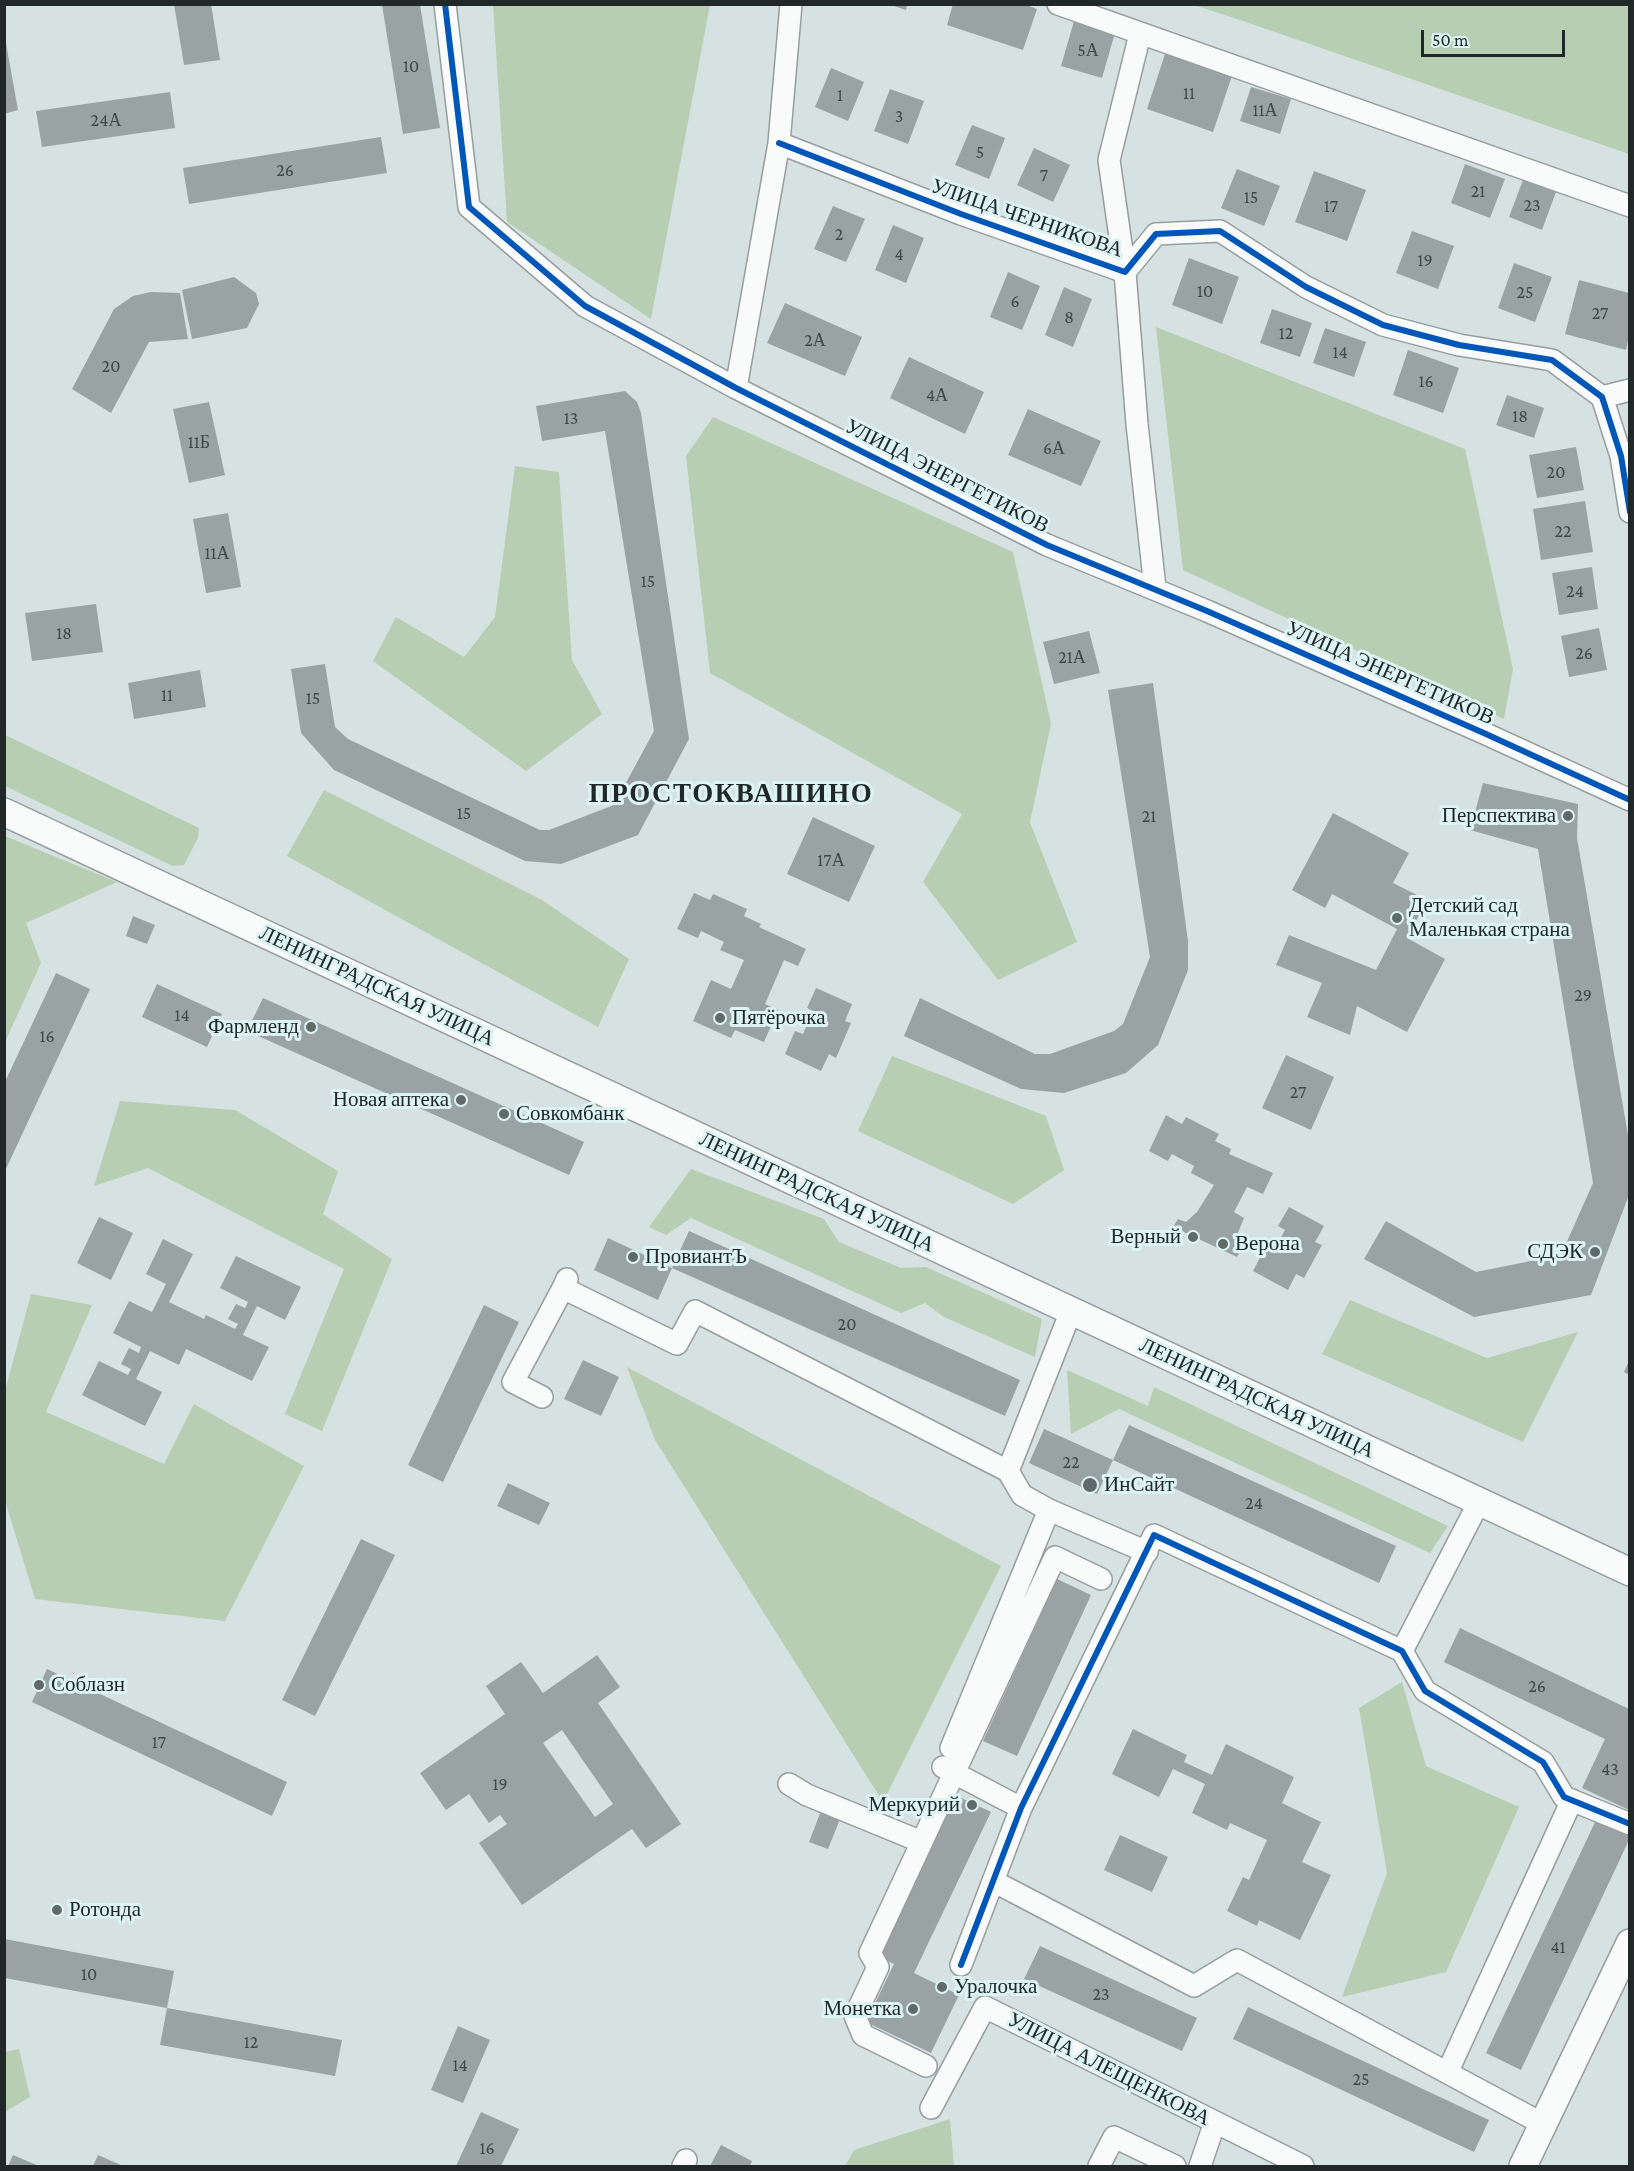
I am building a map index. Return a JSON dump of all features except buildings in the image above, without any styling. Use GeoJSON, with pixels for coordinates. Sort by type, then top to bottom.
{"type":"FeatureCollection","features":[{"type":"Feature","properties":{"kind":"main road","name":"ЛЕНИНГРАДСКАЯ УЛИЦА"},"geometry":{"type":"LineString","coordinates":[[4,812],[1629,1572]]}},
{"type":"Feature","properties":{"kind":"main road"},"geometry":{"type":"LineString","coordinates":[[1523,2166],[1629,1943]]}},
{"type":"Feature","properties":{"kind":"street","name":"УЛИЦА ЭНЕРГЕТИКОВ"},"geometry":{"type":"LineString","coordinates":[[445,4],[469,207],[585,306],[736,388],[1047,545],[1155,588],[1486,734],[1629,800]]}},
{"type":"Feature","properties":{"kind":"street"},"geometry":{"type":"LineString","coordinates":[[736,388],[779,142],[791,4]]}},
{"type":"Feature","properties":{"kind":"street"},"geometry":{"type":"LineString","coordinates":[[1058,4],[1629,206]]}},
{"type":"Feature","properties":{"kind":"street","name":"УЛИЦА ЧЕРНИКОВА"},"geometry":{"type":"LineString","coordinates":[[1140,34],[1109,160],[1125,272],[1137,424],[1155,588]]}},
{"type":"Feature","properties":{"kind":"street","name":"УЛИЦА ЧЕРНИКОВА"},"geometry":{"type":"LineString","coordinates":[[779,142],[961,214],[1125,272]]}},
{"type":"Feature","properties":{"kind":"street","name":"УЛИЦА ЧЕРНИКОВА"},"geometry":{"type":"LineString","coordinates":[[1125,272],[1156,234],[1220,231],[1306,287],[1383,325],[1459,345],[1552,360],[1602,397]]}},
{"type":"Feature","properties":{"kind":"street"},"geometry":{"type":"LineString","coordinates":[[1629,390],[1602,397],[1621,456],[1629,512]]}},
{"type":"Feature","properties":{"kind":"street"},"geometry":{"type":"LineString","coordinates":[[542,1397],[513,1382],[565,1283],[677,1344],[695,1311],[1008,1471],[1022,1495],[1049,1510],[1146,1552]]}},
{"type":"Feature","properties":{"kind":"street"},"geometry":{"type":"LineString","coordinates":[[1008,1471],[1071,1311]]}},
{"type":"Feature","properties":{"kind":"street"},"geometry":{"type":"LineString","coordinates":[[1402,1651],[1479,1502]]}},
{"type":"Feature","properties":{"kind":"street"},"geometry":{"type":"LineString","coordinates":[[926,2066],[863,2035],[855,2016],[878,1967],[870,1953],[948,1770],[1049,1510]]}},
{"type":"Feature","properties":{"kind":"street"},"geometry":{"type":"LineString","coordinates":[[961,1965],[1021,1808],[1154,1535],[1402,1651],[1425,1691],[1543,1762],[1564,1797],[1629,1824]]}},
{"type":"Feature","properties":{"kind":"street"},"geometry":{"type":"LineString","coordinates":[[854,1965],[912,1838],[1055,1557],[1101,1579]]}},
{"type":"Feature","properties":{"kind":"street"},"geometry":{"type":"LineString","coordinates":[[948,1770],[1021,1808]]}},
{"type":"Feature","properties":{"kind":"street"},"geometry":{"type":"LineString","coordinates":[[789,1784],[807,1795],[912,1838]]}},
{"type":"Feature","properties":{"kind":"street"},"geometry":{"type":"LineString","coordinates":[[1448,2071],[1572,1800]]}},
{"type":"Feature","properties":{"kind":"street"},"geometry":{"type":"LineString","coordinates":[[993,1881],[1194,1986],[1237,1960],[1544,2124]]}},
{"type":"Feature","properties":{"kind":"street","name":"УЛИЦА АЛЕЩЕНКОВА"},"geometry":{"type":"LineString","coordinates":[[931,2108],[984,2007],[1303,2166]]}},
{"type":"Feature","properties":{"kind":"street"},"geometry":{"type":"LineString","coordinates":[[1200,2166],[1215,2122]]}},
{"type":"Feature","properties":{"kind":"street"},"geometry":{"type":"LineString","coordinates":[[1099,2166],[1114,2138],[1176,2166]]}},
{"type":"Feature","properties":{"kind":"green space"},"geometry":{"type":"Polygon","coordinates":[[[493,5],[710,5],[651,319],[507,222],[493,5]]]}},
{"type":"Feature","properties":{"kind":"green space"},"geometry":{"type":"Polygon","coordinates":[[[1194,5],[1629,5],[1629,154],[1240,20],[1194,5]]]}},
{"type":"Feature","properties":{"kind":"green space"},"geometry":{"type":"Polygon","coordinates":[[[1156,327],[1465,449],[1513,669],[1504,719],[1183,570],[1156,327]]]}},
{"type":"Feature","properties":{"kind":"green space"},"geometry":{"type":"Polygon","coordinates":[[[713,417],[1013,552],[1051,724],[1030,822],[1077,942],[998,980],[923,882],[962,814],[710,673],[686,456],[713,417]]]}},
{"type":"Feature","properties":{"kind":"green space"},"geometry":{"type":"Polygon","coordinates":[[[515,466],[559,472],[572,660],[602,714],[526,771],[373,661],[396,617],[464,657],[495,617],[515,466]]]}},
{"type":"Feature","properties":{"kind":"green space"},"geometry":{"type":"Polygon","coordinates":[[[5,735],[199,828],[198,838],[184,865],[173,866],[5,786],[5,735]]]}},
{"type":"Feature","properties":{"kind":"green space"},"geometry":{"type":"Polygon","coordinates":[[[324,790],[542,900],[629,959],[598,1027],[287,856],[324,790]]]}},
{"type":"Feature","properties":{"kind":"green space"},"geometry":{"type":"Polygon","coordinates":[[[5,836],[117,882],[26,923],[41,963],[5,1042],[5,836]]]}},
{"type":"Feature","properties":{"kind":"green space"},"geometry":{"type":"Polygon","coordinates":[[[892,1056],[1046,1116],[1064,1170],[1013,1204],[858,1131],[892,1056]]]}},
{"type":"Feature","properties":{"kind":"green space"},"geometry":{"type":"Polygon","coordinates":[[[120,1101],[235,1110],[338,1171],[323,1214],[392,1259],[322,1431],[285,1414],[344,1269],[148,1168],[94,1186],[120,1101]]]}},
{"type":"Feature","properties":{"kind":"green space"},"geometry":{"type":"Polygon","coordinates":[[[691,1169],[824,1219],[839,1242],[901,1268],[926,1267],[1042,1319],[1035,1357],[944,1317],[925,1303],[901,1313],[691,1218],[666,1235],[649,1227],[691,1169]]]}},
{"type":"Feature","properties":{"kind":"green space"},"geometry":{"type":"Polygon","coordinates":[[[31,1294],[92,1305],[46,1412],[164,1464],[194,1404],[304,1466],[225,1621],[35,1599],[4,1497],[5,1391],[31,1294]]]}},
{"type":"Feature","properties":{"kind":"green space"},"geometry":{"type":"Polygon","coordinates":[[[1350,1300],[1487,1358],[1578,1332],[1523,1442],[1322,1354],[1350,1300]]]}},
{"type":"Feature","properties":{"kind":"green space"},"geometry":{"type":"Polygon","coordinates":[[[627,1367],[1001,1566],[883,1802],[655,1440],[627,1367]]]}},
{"type":"Feature","properties":{"kind":"green space"},"geometry":{"type":"Polygon","coordinates":[[[1067,1370],[1148,1406],[1154,1387],[1448,1526],[1430,1553],[1119,1409],[1071,1434],[1067,1370]]]}},
{"type":"Feature","properties":{"kind":"green space"},"geometry":{"type":"Polygon","coordinates":[[[1402,1682],[1426,1766],[1519,1807],[1446,1972],[1342,1997],[1387,1873],[1359,1708],[1402,1682]]]}},
{"type":"Feature","properties":{"kind":"green space"},"geometry":{"type":"Polygon","coordinates":[[[19,2049],[30,2097],[5,2112],[5,2052],[19,2049]]]}},
{"type":"Feature","properties":{"kind":"green space"},"geometry":{"type":"Polygon","coordinates":[[[950,2119],[954,2166],[845,2166],[854,2150],[950,2119]]]}},
{"type":"Feature","properties":{"kind":"cycle path"},"geometry":{"type":"LineString","coordinates":[[445,4],[469,207],[585,306],[736,388],[1047,545],[1207,611],[1630,800]]}},
{"type":"Feature","properties":{"kind":"cycle path"},"geometry":{"type":"LineString","coordinates":[[779,143],[961,214],[1125,272],[1156,234],[1220,231],[1306,287],[1383,325],[1459,345],[1552,360],[1602,397],[1621,456],[1630,512]]}},
{"type":"Feature","properties":{"kind":"cycle path"},"geometry":{"type":"LineString","coordinates":[[961,1965],[1021,1808],[1154,1535],[1402,1651],[1425,1691],[1543,1762],[1564,1797],[1630,1824]]}},
{"type":"Feature","properties":{"kind":"place","name":"Перспектива"},"geometry":{"type":"Point","coordinates":[1568,816]}},
{"type":"Feature","properties":{"kind":"place","name":"Детский сад Маленькая страна"},"geometry":{"type":"Point","coordinates":[1397,918]}},
{"type":"Feature","properties":{"kind":"place","name":"Пятёрочка"},"geometry":{"type":"Point","coordinates":[720,1018]}},
{"type":"Feature","properties":{"kind":"place","name":"Фармленд"},"geometry":{"type":"Point","coordinates":[311,1027]}},
{"type":"Feature","properties":{"kind":"place","name":"Новая аптека"},"geometry":{"type":"Point","coordinates":[461,1100]}},
{"type":"Feature","properties":{"kind":"place","name":"Совкомбанк"},"geometry":{"type":"Point","coordinates":[504,1114]}},
{"type":"Feature","properties":{"kind":"place","name":"Верный"},"geometry":{"type":"Point","coordinates":[1193,1237]}},
{"type":"Feature","properties":{"kind":"place","name":"Верона"},"geometry":{"type":"Point","coordinates":[1223,1244]}},
{"type":"Feature","properties":{"kind":"place","name":"СДЭК"},"geometry":{"type":"Point","coordinates":[1595,1252]}},
{"type":"Feature","properties":{"kind":"place","name":"ПровиантЪ"},"geometry":{"type":"Point","coordinates":[633,1257]}},
{"type":"Feature","properties":{"kind":"place","name":"ИнСайт"},"geometry":{"type":"Point","coordinates":[1090,1485]}},
{"type":"Feature","properties":{"kind":"place","name":"Соблазн"},"geometry":{"type":"Point","coordinates":[39,1685]}},
{"type":"Feature","properties":{"kind":"place","name":"Меркурий"},"geometry":{"type":"Point","coordinates":[972,1805]}},
{"type":"Feature","properties":{"kind":"place","name":"Ротонда"},"geometry":{"type":"Point","coordinates":[57,1910]}},
{"type":"Feature","properties":{"kind":"place","name":"Уралочка"},"geometry":{"type":"Point","coordinates":[942,1987]}},
{"type":"Feature","properties":{"kind":"place","name":"Монетка"},"geometry":{"type":"Point","coordinates":[913,2009]}},
{"type":"Feature","properties":{"kind":"district","name":"ПРОСТОКВАШИНО"},"geometry":{"type":"Point","coordinates":[731,794]}}]}
